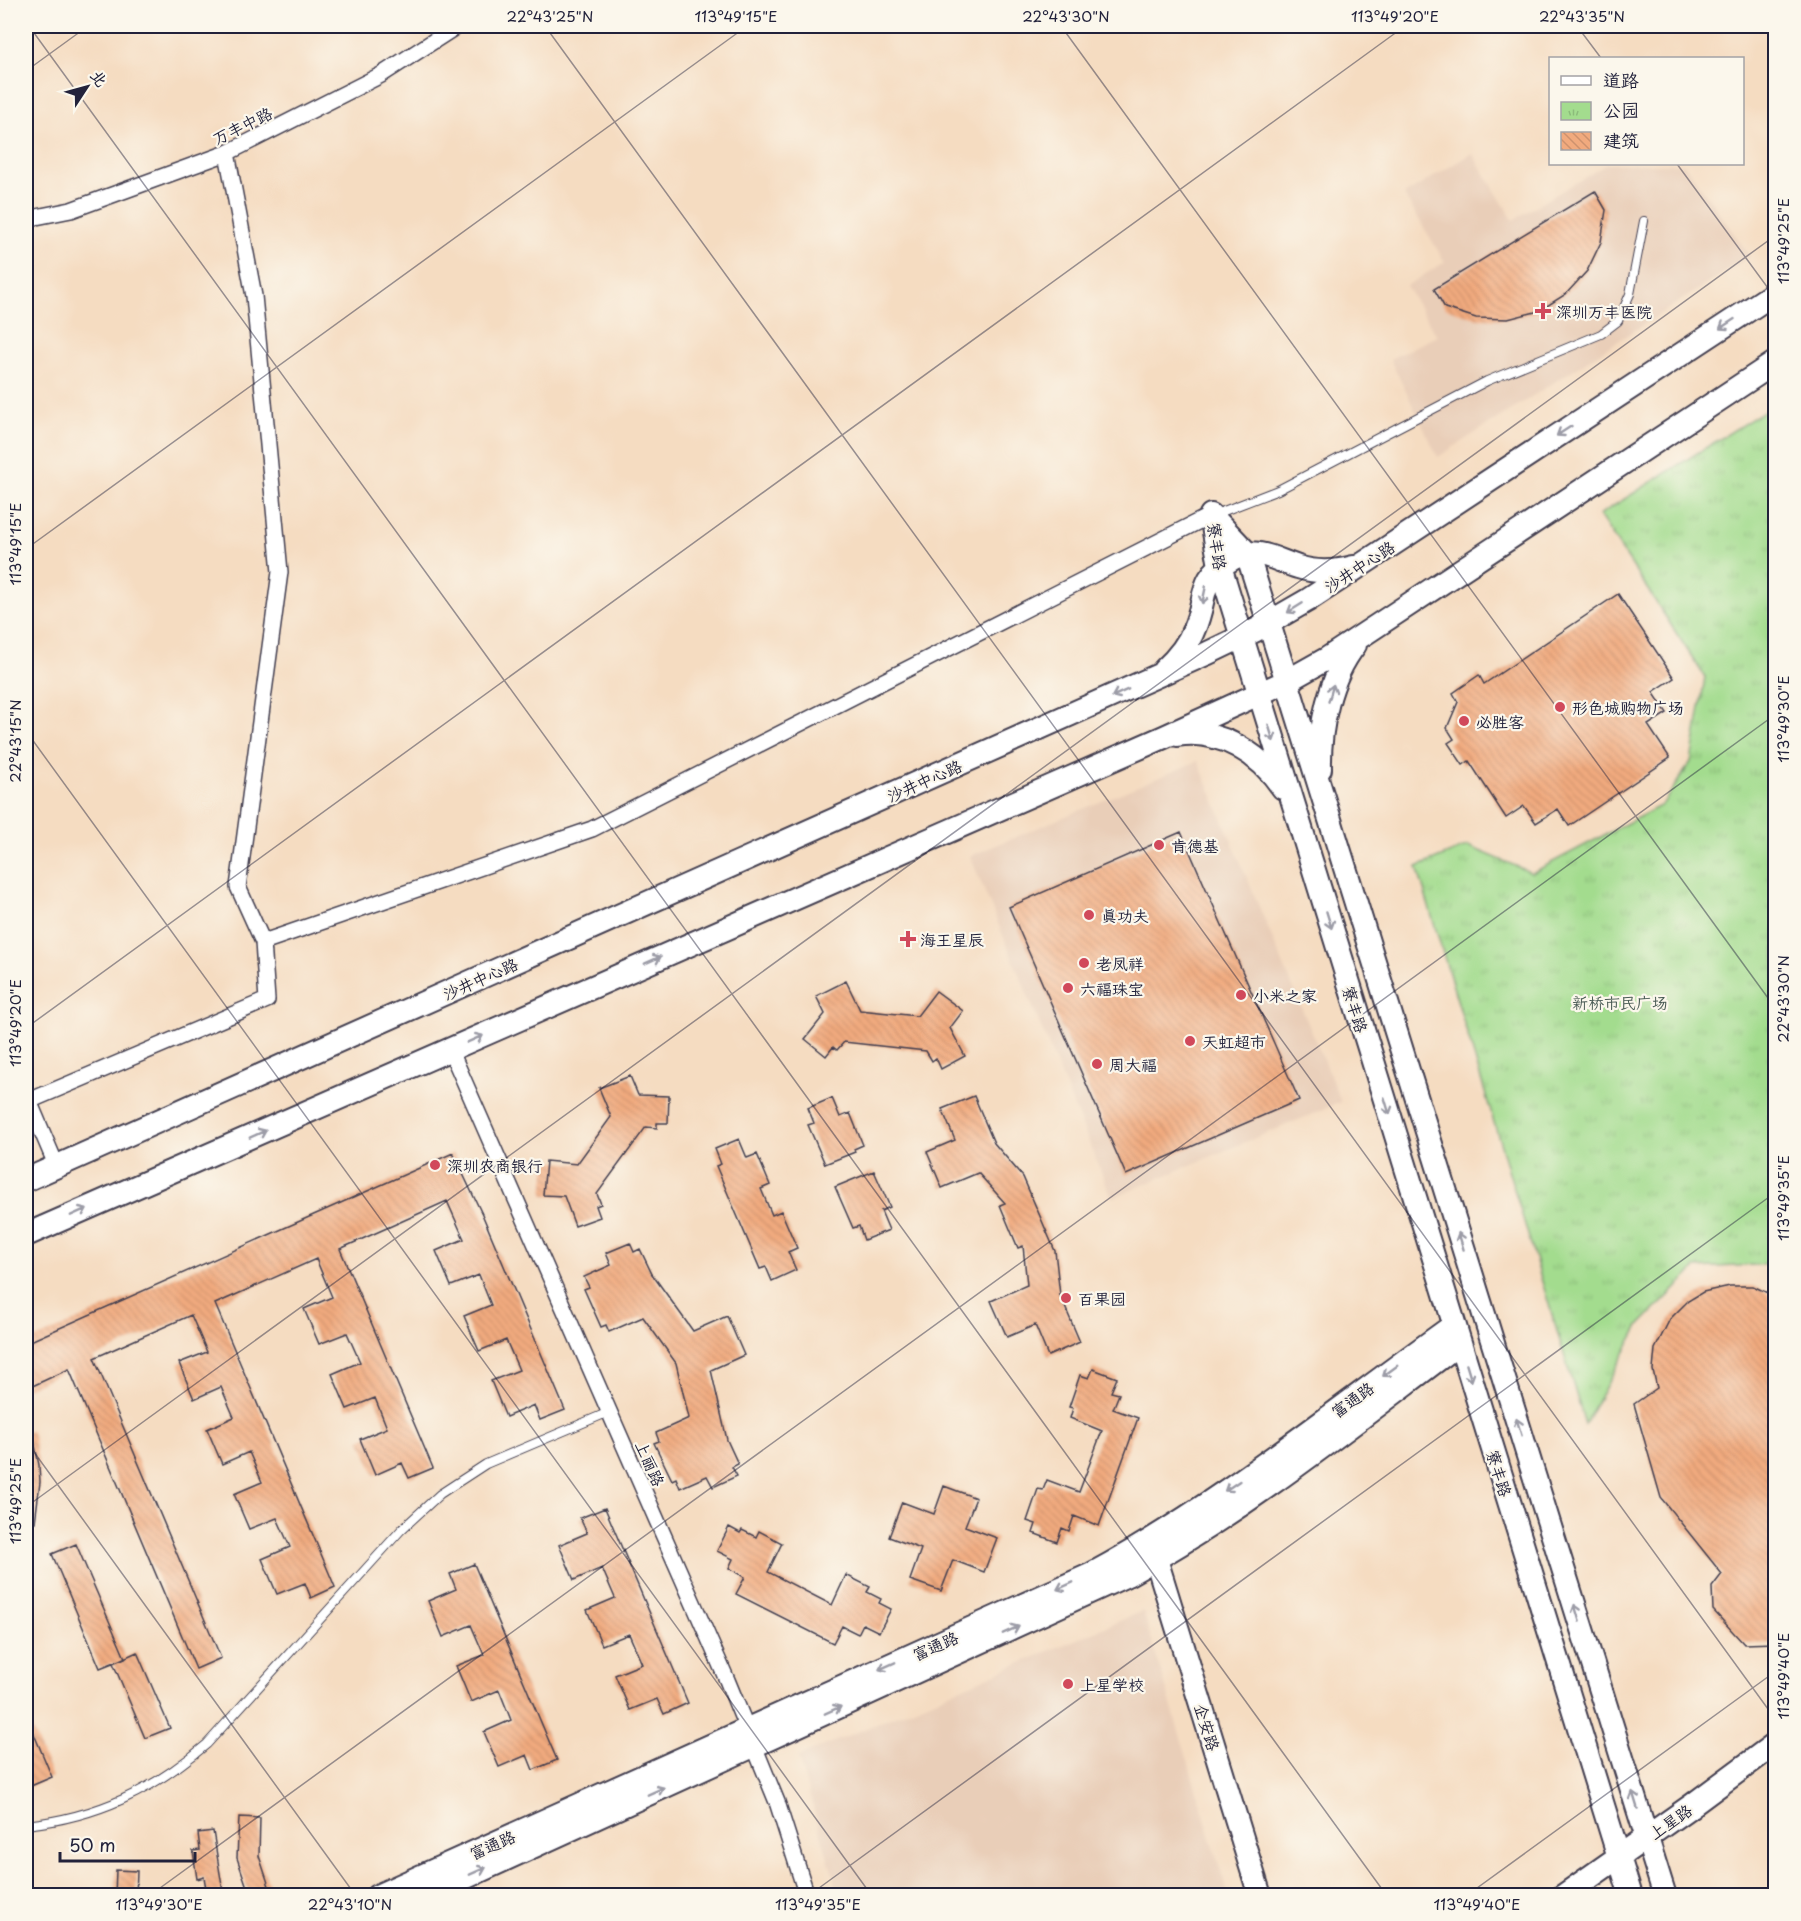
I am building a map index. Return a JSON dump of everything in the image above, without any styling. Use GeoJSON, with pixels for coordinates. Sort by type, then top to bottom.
{"type":"FeatureCollection","features":[{"type":"Feature","properties":{"kind":"street","name":"万丰中路"},"geometry":{"type":"LineString","coordinates":[[26,219],[71,210],[227,153],[381,75],[458,26]]}},
{"type":"Feature","properties":{"kind":"street"},"geometry":{"type":"LineString","coordinates":[[57,1167],[29,1101],[267,1000],[263,942],[238,887],[280,572],[254,296],[227,153]]}},
{"type":"Feature","properties":{"kind":"street","name":"沙井中心路"},"geometry":{"type":"LineString","coordinates":[[26,1180],[1242,638],[1363,564],[1776,292]]}},
{"type":"Feature","properties":{"kind":"street"},"geometry":{"type":"LineString","coordinates":[[26,1235],[1287,681],[1366,633],[1776,362]]}},
{"type":"Feature","properties":{"kind":"street"},"geometry":{"type":"LineString","coordinates":[[263,942],[592,829],[1211,515]]}},
{"type":"Feature","properties":{"kind":"street","name":"寮丰路"},"geometry":{"type":"LineString","coordinates":[[1211,515],[1247,553],[1665,1896]]}},
{"type":"Feature","properties":{"kind":"street","name":"寮丰路"},"geometry":{"type":"LineString","coordinates":[[1211,515],[1220,566],[1631,1896]]}},
{"type":"Feature","properties":{"kind":"street"},"geometry":{"type":"LineString","coordinates":[[1157,676],[1178,655],[1194,631],[1209,576],[1235,557],[1247,553],[1267,555],[1310,570],[1337,571],[1363,564]]}},
{"type":"Feature","properties":{"kind":"street"},"geometry":{"type":"LineString","coordinates":[[1322,792],[1321,744],[1333,685],[1347,655],[1366,633]]}},
{"type":"Feature","properties":{"kind":"street"},"geometry":{"type":"LineString","coordinates":[[1164,737],[1198,734],[1215,737],[1239,747],[1261,761],[1294,806]]}},
{"type":"Feature","properties":{"kind":"street","name":"上丽路"},"geometry":{"type":"LineString","coordinates":[[450,1049],[777,1802],[807,1896]]}},
{"type":"Feature","properties":{"kind":"street","name":"富通路"},"geometry":{"type":"LineString","coordinates":[[377,1896],[1100,1589],[1200,1533],[1258,1493],[1457,1334]]}},
{"type":"Feature","properties":{"kind":"street","name":"富通路"},"geometry":{"type":"LineString","coordinates":[[425,1896],[1117,1560],[1240,1481],[1457,1334]]}},
{"type":"Feature","properties":{"kind":"street","name":"企安路"},"geometry":{"type":"LineString","coordinates":[[1156,1559],[1260,1896]]}},
{"type":"Feature","properties":{"kind":"street","name":"上星路"},"geometry":{"type":"LineString","coordinates":[[1563,1896],[1776,1743]]}},
{"type":"Feature","properties":{"kind":"lane"},"geometry":{"type":"LineString","coordinates":[[1211,515],[1278,490],[1487,381],[1601,334],[1618,321],[1630,294],[1644,221]]}},
{"type":"Feature","properties":{"kind":"lane"},"geometry":{"type":"LineString","coordinates":[[26,1825],[52,1822],[108,1806],[135,1794],[185,1763],[207,1744],[401,1530],[440,1494],[486,1464],[609,1412]]}},
{"type":"Feature","properties":{"kind":"shaded area","name":"深圳万丰医院"},"geometry":{"type":"Polygon","coordinates":[[[1472,153],[1513,220],[1605,165],[1685,165],[1750,256],[1438,457],[1390,359],[1437,336],[1406,286],[1445,262],[1404,195],[1472,153]]]}},
{"type":"Feature","properties":{"kind":"shaded area"},"geometry":{"type":"Polygon","coordinates":[[[1198,761],[1341,1102],[1112,1198],[970,856],[1198,761]]]}},
{"type":"Feature","properties":{"kind":"shaded area","name":"上星学校"},"geometry":{"type":"Polygon","coordinates":[[[1143,1611],[1228,1895],[839,1895],[798,1757],[1143,1611]]]}},
{"type":"Feature","properties":{"kind":"green space","name":"新桥市民广场"},"geometry":{"type":"Polygon","coordinates":[[[1775,404],[1775,1264],[1696,1268],[1639,1326],[1585,1424],[1417,867],[1468,846],[1532,873],[1662,805],[1691,762],[1705,677],[1599,515],[1775,404]]]}},
{"type":"Feature","properties":{"kind":"building"},"geometry":{"type":"Polygon","coordinates":[[[1595,191],[1606,210],[1601,242],[1587,271],[1566,294],[1539,311],[1508,319],[1476,318],[1445,308],[1434,289],[1595,191]]]}},
{"type":"Feature","properties":{"kind":"building","name":"形色城购物广场"},"geometry":{"type":"Polygon","coordinates":[[[1618,594],[1674,678],[1653,692],[1667,713],[1648,725],[1670,758],[1569,826],[1558,809],[1536,823],[1524,806],[1506,818],[1469,761],[1463,765],[1448,743],[1454,739],[1447,728],[1458,702],[1453,693],[1479,675],[1484,684],[1618,594]]]}},
{"type":"Feature","properties":{"kind":"building"},"geometry":{"type":"Polygon","coordinates":[[[1181,832],[1299,1100],[1126,1175],[1009,907],[1181,832]]]}},
{"type":"Feature","properties":{"kind":"building"},"geometry":{"type":"Polygon","coordinates":[[[846,981],[860,1010],[917,1016],[936,991],[963,1011],[950,1028],[965,1056],[941,1069],[936,1058],[932,1061],[926,1051],[844,1042],[837,1050],[833,1047],[826,1056],[805,1039],[825,1014],[816,996],[846,981]]]}},
{"type":"Feature","properties":{"kind":"building"},"geometry":{"type":"Polygon","coordinates":[[[630,1076],[638,1095],[669,1096],[668,1123],[657,1123],[657,1128],[646,1127],[597,1194],[601,1204],[596,1206],[600,1217],[575,1226],[564,1196],[543,1195],[546,1161],[577,1164],[611,1117],[599,1088],[630,1076]]]}},
{"type":"Feature","properties":{"kind":"building"},"geometry":{"type":"Polygon","coordinates":[[[974,1096],[994,1143],[1023,1177],[1055,1251],[1060,1295],[1080,1342],[1048,1356],[1035,1325],[1007,1337],[991,1301],[1027,1285],[1023,1246],[1018,1248],[1000,1205],[1005,1203],[978,1173],[942,1188],[927,1152],[955,1140],[942,1109],[974,1096]]]}},
{"type":"Feature","properties":{"kind":"building"},"geometry":{"type":"Polygon","coordinates":[[[832,1098],[840,1117],[850,1113],[863,1145],[854,1149],[855,1152],[825,1164],[808,1125],[814,1123],[808,1108],[832,1098]]]}},
{"type":"Feature","properties":{"kind":"building"},"geometry":{"type":"Polygon","coordinates":[[[739,1139],[747,1158],[757,1154],[770,1185],[761,1189],[772,1215],[781,1211],[797,1248],[788,1252],[796,1270],[772,1281],[766,1267],[760,1269],[716,1166],[721,1164],[715,1149],[739,1139]]]}},
{"type":"Feature","properties":{"kind":"building"},"geometry":{"type":"Polygon","coordinates":[[[453,1153],[482,1214],[565,1410],[540,1420],[534,1405],[506,1417],[491,1381],[519,1370],[506,1340],[479,1351],[464,1316],[491,1305],[479,1275],[451,1286],[436,1251],[464,1239],[447,1201],[340,1249],[433,1468],[409,1478],[402,1463],[375,1475],[360,1439],[387,1428],[375,1398],[347,1409],[332,1374],[360,1362],[347,1333],[319,1344],[304,1309],[332,1297],[316,1259],[215,1304],[335,1587],[311,1598],[305,1583],[277,1594],[262,1559],[290,1547],[277,1518],[249,1529],[234,1494],[262,1482],[249,1452],[222,1464],[207,1429],[234,1417],[221,1387],[194,1399],[179,1363],[207,1352],[191,1315],[94,1358],[221,1658],[196,1669],[69,1369],[26,1389],[26,1343],[453,1153]]]}},
{"type":"Feature","properties":{"kind":"building"},"geometry":{"type":"Polygon","coordinates":[[[874,1171],[890,1207],[881,1211],[889,1230],[864,1240],[859,1226],[853,1228],[835,1187],[874,1171]]]}},
{"type":"Feature","properties":{"kind":"building"},"geometry":{"type":"Polygon","coordinates":[[[630,1243],[634,1252],[640,1249],[652,1274],[693,1331],[727,1316],[744,1355],[711,1370],[727,1440],[738,1464],[732,1467],[737,1476],[713,1487],[707,1476],[680,1488],[676,1478],[672,1480],[654,1443],[659,1441],[656,1433],[689,1418],[676,1363],[643,1317],[609,1332],[606,1325],[601,1327],[584,1289],[589,1287],[584,1277],[611,1265],[606,1253],[630,1243]]]}},
{"type":"Feature","properties":{"kind":"building"},"geometry":{"type":"Polygon","coordinates":[[[1730,1286],[1753,1286],[1776,1297],[1776,1643],[1744,1644],[1713,1610],[1712,1587],[1722,1574],[1661,1498],[1634,1404],[1657,1388],[1653,1370],[1655,1349],[1670,1319],[1688,1301],[1703,1292],[1730,1286]]]}},
{"type":"Feature","properties":{"kind":"building"},"geometry":{"type":"Polygon","coordinates":[[[1093,1369],[1117,1378],[1111,1392],[1119,1394],[1113,1409],[1138,1418],[1099,1526],[1074,1516],[1069,1531],[1062,1528],[1057,1542],[1033,1533],[1036,1524],[1027,1521],[1038,1489],[1043,1490],[1047,1480],[1079,1492],[1102,1431],[1070,1418],[1073,1408],[1069,1407],[1080,1375],[1089,1378],[1093,1369]]]}},
{"type":"Feature","properties":{"kind":"building"},"geometry":{"type":"Polygon","coordinates":[[[32,1431],[40,1482],[35,1522],[26,1522],[26,1432],[32,1431]]]}},
{"type":"Feature","properties":{"kind":"building"},"geometry":{"type":"Polygon","coordinates":[[[944,1486],[976,1498],[965,1526],[997,1538],[984,1572],[953,1560],[941,1591],[910,1580],[921,1549],[889,1537],[902,1502],[934,1514],[944,1486]]]}},
{"type":"Feature","properties":{"kind":"building"},"geometry":{"type":"Polygon","coordinates":[[[605,1508],[688,1703],[664,1714],[657,1699],[630,1710],[615,1675],[642,1664],[629,1634],[602,1645],[587,1610],[615,1598],[602,1568],[574,1580],[559,1545],[587,1533],[580,1518],[605,1508]]]}},
{"type":"Feature","properties":{"kind":"building"},"geometry":{"type":"Polygon","coordinates":[[[729,1527],[740,1533],[742,1530],[756,1537],[759,1531],[782,1543],[768,1572],[832,1605],[846,1575],[870,1587],[867,1592],[881,1599],[879,1603],[891,1609],[879,1632],[863,1624],[858,1634],[842,1626],[833,1643],[736,1594],[745,1577],[729,1568],[733,1559],[717,1551],[729,1527]]]}},
{"type":"Feature","properties":{"kind":"building"},"geometry":{"type":"Polygon","coordinates":[[[76,1544],[125,1658],[100,1668],[52,1554],[76,1544]]]}},
{"type":"Feature","properties":{"kind":"building"},"geometry":{"type":"Polygon","coordinates":[[[474,1564],[557,1760],[533,1770],[527,1755],[499,1767],[484,1732],[511,1720],[499,1690],[471,1702],[456,1666],[484,1655],[471,1625],[443,1637],[428,1601],[456,1589],[450,1574],[474,1564]]]}},
{"type":"Feature","properties":{"kind":"building"},"geometry":{"type":"Polygon","coordinates":[[[137,1652],[170,1728],[145,1738],[113,1663],[137,1652]]]}},
{"type":"Feature","properties":{"kind":"building"},"geometry":{"type":"Polygon","coordinates":[[[26,1715],[52,1777],[26,1788],[26,1715]]]}},
{"type":"Feature","properties":{"kind":"building"},"geometry":{"type":"Polygon","coordinates":[[[239,1817],[260,1818],[259,1856],[271,1892],[260,1896],[250,1896],[237,1858],[239,1817]]]}},
{"type":"Feature","properties":{"kind":"building"},"geometry":{"type":"Polygon","coordinates":[[[213,1831],[223,1892],[207,1894],[204,1877],[197,1879],[193,1851],[200,1850],[198,1833],[213,1831]]]}},
{"type":"Feature","properties":{"kind":"building"},"geometry":{"type":"Polygon","coordinates":[[[116,1870],[137,1871],[136,1896],[115,1896],[116,1870]]]}},
{"type":"Feature","properties":{"kind":"place","name":"深圳万丰医院"},"geometry":{"type":"Point","coordinates":[1543,311]}},
{"type":"Feature","properties":{"kind":"place","name":"形色城购物广场"},"geometry":{"type":"Point","coordinates":[1560,707]}},
{"type":"Feature","properties":{"kind":"place","name":"必胜客"},"geometry":{"type":"Point","coordinates":[1464,721]}},
{"type":"Feature","properties":{"kind":"place","name":"肯德基"},"geometry":{"type":"Point","coordinates":[1159,845]}},
{"type":"Feature","properties":{"kind":"place","name":"真功夫"},"geometry":{"type":"Point","coordinates":[1089,915]}},
{"type":"Feature","properties":{"kind":"place","name":"海王星辰"},"geometry":{"type":"Point","coordinates":[908,939]}},
{"type":"Feature","properties":{"kind":"place","name":"老凤祥"},"geometry":{"type":"Point","coordinates":[1084,963]}},
{"type":"Feature","properties":{"kind":"place","name":"六福珠宝"},"geometry":{"type":"Point","coordinates":[1068,988]}},
{"type":"Feature","properties":{"kind":"place","name":"小米之家"},"geometry":{"type":"Point","coordinates":[1241,995]}},
{"type":"Feature","properties":{"kind":"place","name":"天虹超市"},"geometry":{"type":"Point","coordinates":[1190,1041]}},
{"type":"Feature","properties":{"kind":"place","name":"周大福"},"geometry":{"type":"Point","coordinates":[1097,1064]}},
{"type":"Feature","properties":{"kind":"place","name":"深圳农商银行"},"geometry":{"type":"Point","coordinates":[435,1165]}},
{"type":"Feature","properties":{"kind":"place","name":"百果园"},"geometry":{"type":"Point","coordinates":[1066,1298]}},
{"type":"Feature","properties":{"kind":"place","name":"上星学校"},"geometry":{"type":"Point","coordinates":[1068,1684]}}]}
